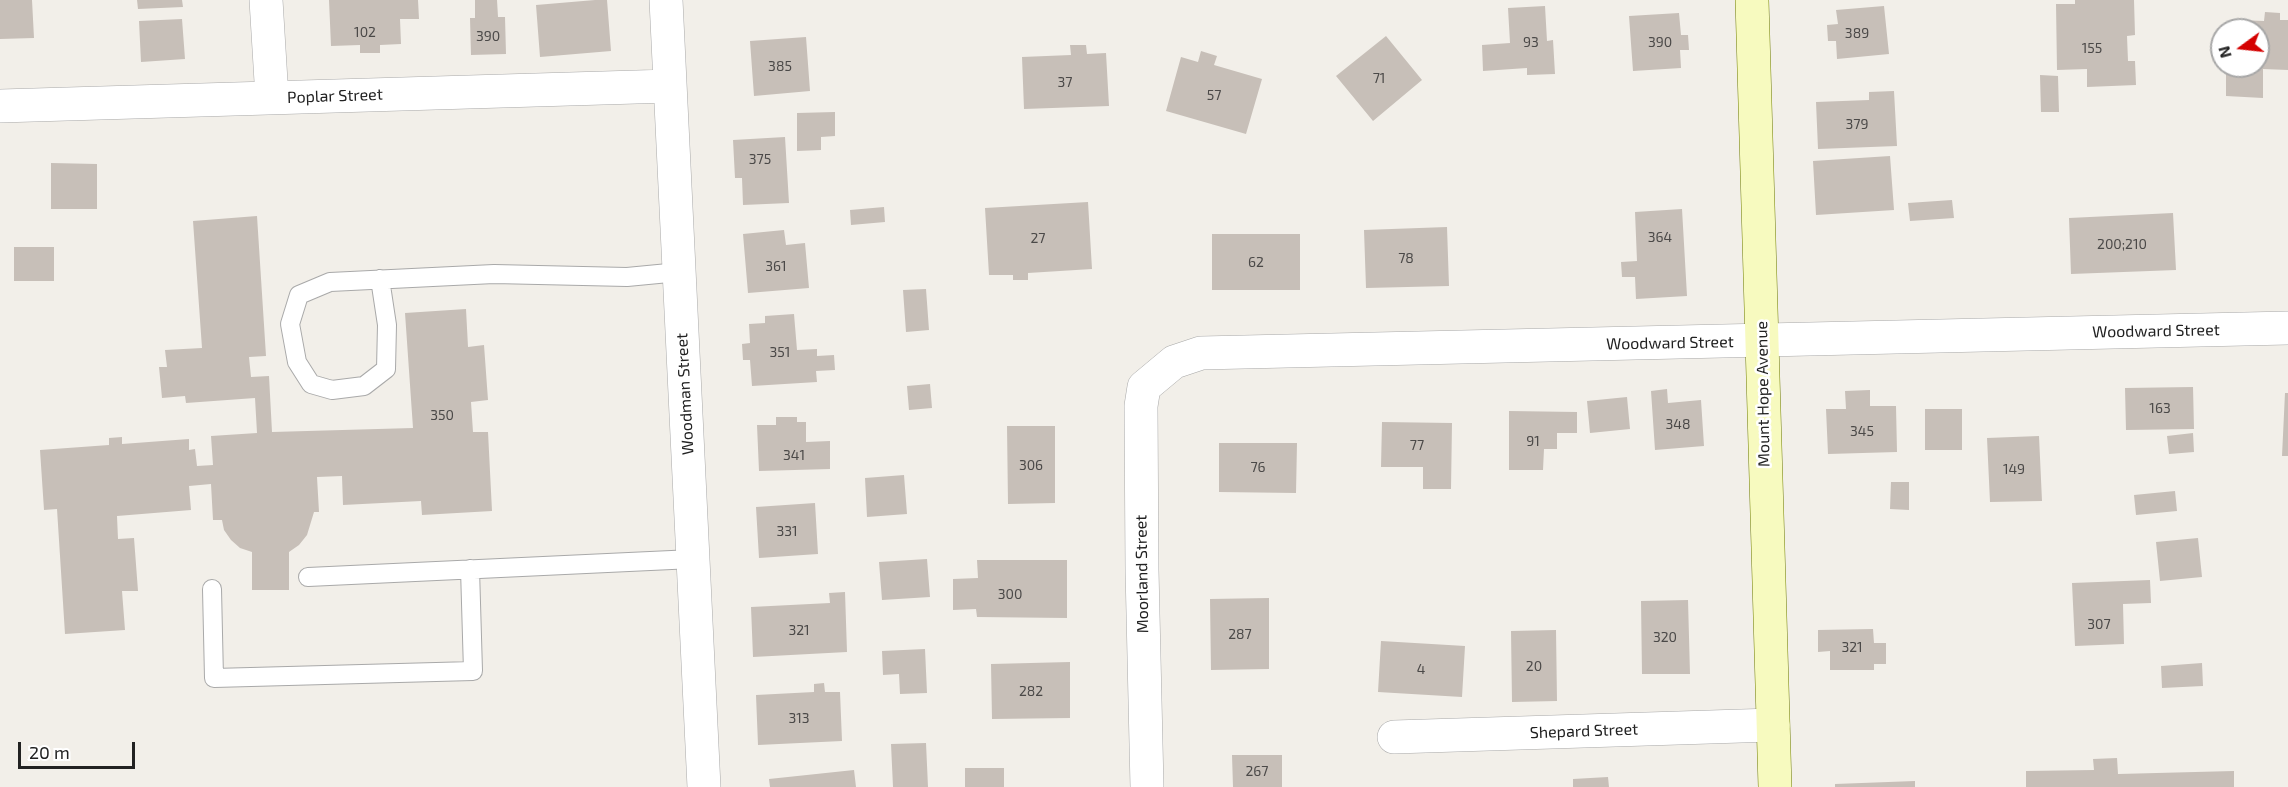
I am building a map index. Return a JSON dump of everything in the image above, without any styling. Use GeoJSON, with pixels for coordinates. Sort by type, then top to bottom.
{"type":"FeatureCollection","features":[{"type":"Feature","properties":{"kind":"main road","name":"Mount Hope Avenue"},"geometry":{"type":"LineString","coordinates":[[1752,0],[1775,787]]}},
{"type":"Feature","properties":{"kind":"street"},"geometry":{"type":"LineString","coordinates":[[266,0],[272,98]]}},
{"type":"Feature","properties":{"kind":"street","name":"Woodman Street"},"geometry":{"type":"LineString","coordinates":[[666,0],[704,787]]}},
{"type":"Feature","properties":{"kind":"street","name":"Poplar Street"},"geometry":{"type":"LineString","coordinates":[[0,106],[670,86]]}},
{"type":"Feature","properties":{"kind":"street","name":"Woodward Street"},"geometry":{"type":"LineString","coordinates":[[1163,369],[1174,362],[1201,352],[2288,328]]}},
{"type":"Feature","properties":{"kind":"street","name":"Moorland Street"},"geometry":{"type":"LineString","coordinates":[[1147,787],[1141,406],[1144,387],[1163,369]]}},
{"type":"Feature","properties":{"kind":"street","name":"Shepard Street"},"geometry":{"type":"LineString","coordinates":[[1394,737],[1773,724]]}},
{"type":"Feature","properties":{"kind":"lane"},"geometry":{"type":"LineString","coordinates":[[380,279],[387,325],[386,369],[364,386],[332,390],[311,384],[297,362],[290,324],[298,295],[330,282],[380,279],[494,274],[627,277],[679,272]]}},
{"type":"Feature","properties":{"kind":"lane"},"geometry":{"type":"LineString","coordinates":[[308,577],[693,559]]}},
{"type":"Feature","properties":{"kind":"lane"},"geometry":{"type":"LineString","coordinates":[[212,589],[214,678],[473,671],[470,569]]}},
{"type":"Feature","properties":{"kind":"building"},"geometry":{"type":"Polygon","coordinates":[[[0,0],[32,0],[34,38],[0,39],[0,0]]]}},
{"type":"Feature","properties":{"kind":"building"},"geometry":{"type":"Polygon","coordinates":[[[137,0],[182,0],[183,7],[138,9],[137,0]]]}},
{"type":"Feature","properties":{"kind":"building"},"geometry":{"type":"Polygon","coordinates":[[[329,0],[418,0],[419,19],[400,19],[401,44],[380,45],[380,53],[360,53],[360,45],[331,46],[329,0]]]}},
{"type":"Feature","properties":{"kind":"building"},"geometry":{"type":"Polygon","coordinates":[[[475,0],[497,0],[498,17],[505,17],[506,54],[471,55],[470,18],[475,18],[475,0]]]}},
{"type":"Feature","properties":{"kind":"building"},"geometry":{"type":"Polygon","coordinates":[[[607,0],[611,51],[540,57],[536,5],[607,0]]]}},
{"type":"Feature","properties":{"kind":"building"},"geometry":{"type":"Polygon","coordinates":[[[2075,0],[2134,0],[2135,35],[2127,36],[2128,61],[2135,61],[2136,85],[2087,87],[2087,69],[2057,70],[2056,4],[2075,4],[2075,0]]]}},
{"type":"Feature","properties":{"kind":"building"},"geometry":{"type":"Polygon","coordinates":[[[1545,6],[1547,41],[1553,40],[1555,74],[1527,75],[1527,68],[1483,71],[1482,45],[1510,43],[1508,8],[1545,6]]]}},
{"type":"Feature","properties":{"kind":"building"},"geometry":{"type":"Polygon","coordinates":[[[1884,6],[1889,54],[1837,59],[1836,41],[1828,41],[1827,25],[1838,24],[1836,10],[1884,6]]]}},
{"type":"Feature","properties":{"kind":"building"},"geometry":{"type":"Polygon","coordinates":[[[2265,12],[2280,13],[2280,20],[2288,20],[2288,70],[2270,69],[2270,18],[2264,18],[2265,12]]]}},
{"type":"Feature","properties":{"kind":"building"},"geometry":{"type":"Polygon","coordinates":[[[1679,13],[1681,35],[1688,35],[1689,50],[1680,50],[1681,68],[1633,71],[1629,16],[1679,13]]]}},
{"type":"Feature","properties":{"kind":"building"},"geometry":{"type":"Polygon","coordinates":[[[182,19],[185,59],[141,62],[139,21],[182,19]]]}},
{"type":"Feature","properties":{"kind":"building"},"geometry":{"type":"Polygon","coordinates":[[[1386,36],[1422,80],[1373,121],[1336,76],[1386,36]]]}},
{"type":"Feature","properties":{"kind":"building"},"geometry":{"type":"Polygon","coordinates":[[[806,37],[810,91],[754,96],[750,41],[806,37]]]}},
{"type":"Feature","properties":{"kind":"building"},"geometry":{"type":"Polygon","coordinates":[[[1070,45],[1086,45],[1087,54],[1106,53],[1109,106],[1024,109],[1022,57],[1071,55],[1070,45]]]}},
{"type":"Feature","properties":{"kind":"building"},"geometry":{"type":"Polygon","coordinates":[[[1201,51],[1217,56],[1214,65],[1262,79],[1246,134],[1166,111],[1181,57],[1198,62],[1201,51]]]}},
{"type":"Feature","properties":{"kind":"building"},"geometry":{"type":"Polygon","coordinates":[[[2040,75],[2058,76],[2059,112],[2041,112],[2040,75]]]}},
{"type":"Feature","properties":{"kind":"building"},"geometry":{"type":"Polygon","coordinates":[[[2226,78],[2263,78],[2263,98],[2226,96],[2226,78]]]}},
{"type":"Feature","properties":{"kind":"building"},"geometry":{"type":"Polygon","coordinates":[[[1894,91],[1897,146],[1818,149],[1816,102],[1869,100],[1869,92],[1894,91]]]}},
{"type":"Feature","properties":{"kind":"building"},"geometry":{"type":"Polygon","coordinates":[[[835,112],[835,136],[821,137],[821,150],[797,151],[797,113],[835,112]]]}},
{"type":"Feature","properties":{"kind":"building"},"geometry":{"type":"Polygon","coordinates":[[[785,137],[789,203],[743,205],[742,178],[735,178],[733,140],[785,137]]]}},
{"type":"Feature","properties":{"kind":"building"},"geometry":{"type":"Polygon","coordinates":[[[1890,156],[1894,210],[1816,215],[1813,161],[1890,156]]]}},
{"type":"Feature","properties":{"kind":"building"},"geometry":{"type":"Polygon","coordinates":[[[51,163],[97,164],[97,209],[51,209],[51,163]]]}},
{"type":"Feature","properties":{"kind":"building"},"geometry":{"type":"Polygon","coordinates":[[[1952,200],[1954,218],[1910,221],[1908,203],[1952,200]]]}},
{"type":"Feature","properties":{"kind":"building"},"geometry":{"type":"Polygon","coordinates":[[[1088,202],[1092,269],[1028,273],[1028,280],[1013,280],[1013,275],[989,275],[985,208],[1088,202]]]}},
{"type":"Feature","properties":{"kind":"building"},"geometry":{"type":"Polygon","coordinates":[[[884,207],[885,222],[851,225],[850,210],[884,207]]]}},
{"type":"Feature","properties":{"kind":"building"},"geometry":{"type":"Polygon","coordinates":[[[1682,209],[1687,296],[1636,299],[1635,277],[1622,277],[1621,262],[1637,261],[1635,212],[1682,209]]]}},
{"type":"Feature","properties":{"kind":"building"},"geometry":{"type":"Polygon","coordinates":[[[2173,213],[2176,270],[2071,274],[2069,218],[2173,213]]]}},
{"type":"Feature","properties":{"kind":"building"},"geometry":{"type":"Polygon","coordinates":[[[257,216],[266,356],[249,357],[251,377],[269,376],[272,432],[413,428],[405,313],[466,309],[468,347],[484,345],[488,400],[471,402],[473,432],[488,432],[492,511],[422,515],[421,501],[343,505],[342,476],[317,477],[319,512],[314,512],[307,535],[289,552],[289,590],[252,590],[252,552],[240,548],[231,540],[224,530],[222,520],[213,520],[211,484],[189,486],[191,510],[117,516],[118,539],[134,538],[138,591],[122,591],[125,630],[65,634],[57,509],[44,510],[40,450],[109,445],[109,438],[122,437],[122,444],[189,439],[189,450],[195,449],[197,466],[213,465],[211,436],[257,433],[255,398],[186,403],[185,396],[162,398],[159,367],[167,367],[165,350],[202,348],[193,221],[257,216]]]}},
{"type":"Feature","properties":{"kind":"building"},"geometry":{"type":"Polygon","coordinates":[[[1447,227],[1449,286],[1366,288],[1364,230],[1447,227]]]}},
{"type":"Feature","properties":{"kind":"building"},"geometry":{"type":"Polygon","coordinates":[[[784,230],[786,245],[805,243],[809,288],[748,293],[743,234],[784,230]]]}},
{"type":"Feature","properties":{"kind":"building"},"geometry":{"type":"Polygon","coordinates":[[[1212,234],[1300,234],[1300,290],[1212,290],[1212,234]]]}},
{"type":"Feature","properties":{"kind":"building"},"geometry":{"type":"Polygon","coordinates":[[[14,247],[54,247],[54,281],[14,281],[14,247]]]}},
{"type":"Feature","properties":{"kind":"building"},"geometry":{"type":"Polygon","coordinates":[[[926,289],[929,330],[906,332],[903,290],[926,289]]]}},
{"type":"Feature","properties":{"kind":"building"},"geometry":{"type":"Polygon","coordinates":[[[794,314],[797,350],[817,349],[817,356],[834,355],[835,370],[816,371],[817,382],[752,386],[750,360],[743,360],[742,344],[750,343],[749,324],[765,323],[765,316],[794,314]]]}},
{"type":"Feature","properties":{"kind":"building"},"geometry":{"type":"Polygon","coordinates":[[[930,384],[932,408],[909,410],[907,386],[930,384]]]}},
{"type":"Feature","properties":{"kind":"building"},"geometry":{"type":"Polygon","coordinates":[[[2193,387],[2194,429],[2126,430],[2125,388],[2193,387]]]}},
{"type":"Feature","properties":{"kind":"building"},"geometry":{"type":"Polygon","coordinates":[[[1667,389],[1668,403],[1701,400],[1704,446],[1655,450],[1651,391],[1667,389]]]}},
{"type":"Feature","properties":{"kind":"building"},"geometry":{"type":"Polygon","coordinates":[[[1870,390],[1870,406],[1896,406],[1897,452],[1828,454],[1826,409],[1846,409],[1845,391],[1870,390]]]}},
{"type":"Feature","properties":{"kind":"building"},"geometry":{"type":"Polygon","coordinates":[[[2285,393],[2288,393],[2288,456],[2282,456],[2285,393]]]}},
{"type":"Feature","properties":{"kind":"building"},"geometry":{"type":"Polygon","coordinates":[[[1627,397],[1630,429],[1590,433],[1587,401],[1627,397]]]}},
{"type":"Feature","properties":{"kind":"building"},"geometry":{"type":"Polygon","coordinates":[[[1925,409],[1962,409],[1962,450],[1925,450],[1925,409]]]}},
{"type":"Feature","properties":{"kind":"building"},"geometry":{"type":"Polygon","coordinates":[[[1509,411],[1577,412],[1577,433],[1557,433],[1557,449],[1544,449],[1543,470],[1509,470],[1509,411]]]}},
{"type":"Feature","properties":{"kind":"building"},"geometry":{"type":"Polygon","coordinates":[[[776,417],[797,417],[797,422],[806,422],[806,442],[830,441],[830,469],[759,471],[757,425],[776,425],[776,417]]]}},
{"type":"Feature","properties":{"kind":"building"},"geometry":{"type":"Polygon","coordinates":[[[1382,422],[1452,423],[1451,489],[1423,489],[1423,467],[1381,467],[1382,422]]]}},
{"type":"Feature","properties":{"kind":"building"},"geometry":{"type":"Polygon","coordinates":[[[1007,426],[1055,426],[1055,503],[1008,504],[1007,426]]]}},
{"type":"Feature","properties":{"kind":"building"},"geometry":{"type":"Polygon","coordinates":[[[2193,433],[2194,452],[2169,454],[2167,436],[2193,433]]]}},
{"type":"Feature","properties":{"kind":"building"},"geometry":{"type":"Polygon","coordinates":[[[2039,436],[2042,501],[1990,502],[1987,438],[2039,436]]]}},
{"type":"Feature","properties":{"kind":"building"},"geometry":{"type":"Polygon","coordinates":[[[1219,443],[1297,443],[1296,493],[1219,492],[1219,443]]]}},
{"type":"Feature","properties":{"kind":"building"},"geometry":{"type":"Polygon","coordinates":[[[904,475],[907,514],[867,517],[865,478],[904,475]]]}},
{"type":"Feature","properties":{"kind":"building"},"geometry":{"type":"Polygon","coordinates":[[[1891,482],[1909,482],[1909,510],[1890,509],[1891,482]]]}},
{"type":"Feature","properties":{"kind":"building"},"geometry":{"type":"Polygon","coordinates":[[[2175,491],[2177,511],[2136,515],[2134,495],[2175,491]]]}},
{"type":"Feature","properties":{"kind":"building"},"geometry":{"type":"Polygon","coordinates":[[[815,503],[818,554],[759,558],[756,507],[815,503]]]}},
{"type":"Feature","properties":{"kind":"building"},"geometry":{"type":"Polygon","coordinates":[[[2198,538],[2202,577],[2160,581],[2156,542],[2198,538]]]}},
{"type":"Feature","properties":{"kind":"building"},"geometry":{"type":"Polygon","coordinates":[[[927,559],[930,597],[882,600],[879,562],[927,559]]]}},
{"type":"Feature","properties":{"kind":"building"},"geometry":{"type":"Polygon","coordinates":[[[977,560],[1067,560],[1067,618],[977,617],[976,609],[953,610],[953,579],[978,578],[977,560]]]}},
{"type":"Feature","properties":{"kind":"building"},"geometry":{"type":"Polygon","coordinates":[[[2150,580],[2151,603],[2123,604],[2124,644],[2075,646],[2072,583],[2150,580]]]}},
{"type":"Feature","properties":{"kind":"building"},"geometry":{"type":"Polygon","coordinates":[[[845,592],[847,652],[753,657],[751,607],[830,603],[829,593],[845,592]]]}},
{"type":"Feature","properties":{"kind":"building"},"geometry":{"type":"Polygon","coordinates":[[[1269,598],[1269,669],[1211,670],[1210,599],[1269,598]]]}},
{"type":"Feature","properties":{"kind":"building"},"geometry":{"type":"Polygon","coordinates":[[[1688,600],[1690,674],[1642,674],[1641,601],[1688,600]]]}},
{"type":"Feature","properties":{"kind":"building"},"geometry":{"type":"Polygon","coordinates":[[[1873,629],[1874,643],[1886,643],[1886,664],[1874,664],[1874,670],[1830,670],[1830,651],[1818,652],[1818,630],[1873,629]]]}},
{"type":"Feature","properties":{"kind":"building"},"geometry":{"type":"Polygon","coordinates":[[[1556,630],[1557,701],[1512,702],[1511,631],[1556,630]]]}},
{"type":"Feature","properties":{"kind":"building"},"geometry":{"type":"Polygon","coordinates":[[[1381,641],[1465,646],[1462,697],[1378,692],[1381,641]]]}},
{"type":"Feature","properties":{"kind":"building"},"geometry":{"type":"Polygon","coordinates":[[[925,649],[927,693],[900,694],[899,674],[883,675],[882,651],[925,649]]]}},
{"type":"Feature","properties":{"kind":"building"},"geometry":{"type":"Polygon","coordinates":[[[1070,662],[1070,718],[992,719],[991,664],[1070,662]]]}},
{"type":"Feature","properties":{"kind":"building"},"geometry":{"type":"Polygon","coordinates":[[[2202,663],[2203,686],[2162,688],[2161,666],[2202,663]]]}},
{"type":"Feature","properties":{"kind":"building"},"geometry":{"type":"Polygon","coordinates":[[[824,683],[825,692],[840,692],[842,741],[758,745],[756,695],[814,692],[814,684],[824,683]]]}},
{"type":"Feature","properties":{"kind":"building"},"geometry":{"type":"Polygon","coordinates":[[[926,743],[928,787],[893,787],[891,744],[926,743]]]}},
{"type":"Feature","properties":{"kind":"building"},"geometry":{"type":"Polygon","coordinates":[[[1232,755],[1282,755],[1282,787],[1233,787],[1232,755]]]}},
{"type":"Feature","properties":{"kind":"building"},"geometry":{"type":"Polygon","coordinates":[[[2117,758],[2118,774],[2234,771],[2234,787],[2026,787],[2026,771],[2094,770],[2093,759],[2117,758]]]}},
{"type":"Feature","properties":{"kind":"building"},"geometry":{"type":"Polygon","coordinates":[[[965,768],[1004,768],[1004,787],[965,787],[965,768]]]}},
{"type":"Feature","properties":{"kind":"building"},"geometry":{"type":"Polygon","coordinates":[[[854,770],[856,787],[770,787],[769,779],[854,770]]]}},
{"type":"Feature","properties":{"kind":"building"},"geometry":{"type":"Polygon","coordinates":[[[1608,777],[1609,787],[1573,787],[1573,779],[1608,777]]]}},
{"type":"Feature","properties":{"kind":"building"},"geometry":{"type":"Polygon","coordinates":[[[1915,781],[1915,787],[1835,787],[1835,784],[1915,781]]]}}]}
